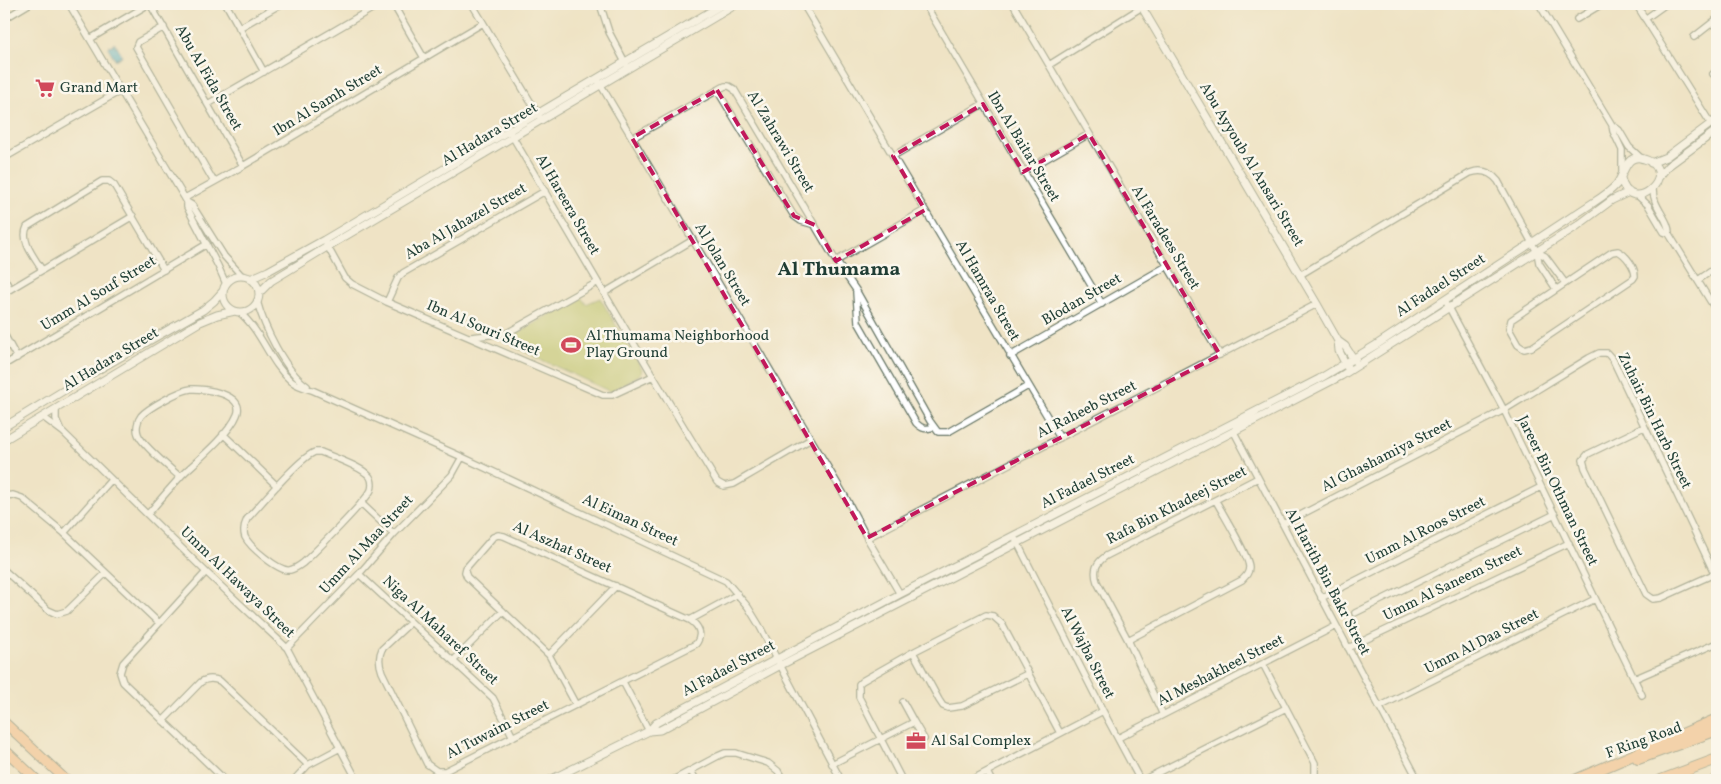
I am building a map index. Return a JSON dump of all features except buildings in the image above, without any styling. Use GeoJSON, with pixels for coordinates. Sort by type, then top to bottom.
{"type":"FeatureCollection","features":[{"type":"Feature","properties":{"kind":"highway"},"geometry":{"type":"LineString","coordinates":[[1575,780],[1717,719]]}},
{"type":"Feature","properties":{"kind":"highway","name":"F Ring Road"},"geometry":{"type":"LineString","coordinates":[[1581,780],[1717,730]]}},
{"type":"Feature","properties":{"kind":"highway"},"geometry":{"type":"LineString","coordinates":[[1661,780],[1717,759]]}},
{"type":"Feature","properties":{"kind":"main road"},"geometry":{"type":"LineString","coordinates":[[4,722],[66,780]]}},
{"type":"Feature","properties":{"kind":"main road"},"geometry":{"type":"LineString","coordinates":[[4,726],[23,740]]}},
{"type":"Feature","properties":{"kind":"main road"},"geometry":{"type":"LineString","coordinates":[[4,749],[38,780]]}},
{"type":"Feature","properties":{"kind":"street"},"geometry":{"type":"LineString","coordinates":[[4,19],[29,4]]}},
{"type":"Feature","properties":{"kind":"street"},"geometry":{"type":"LineString","coordinates":[[69,4],[186,200],[192,205],[224,256],[242,276],[250,279],[256,285],[257,301],[252,308],[237,311],[225,303],[225,287],[207,244],[187,207],[186,200]]}},
{"type":"Feature","properties":{"kind":"street"},"geometry":{"type":"LineString","coordinates":[[90,39],[150,4]]}},
{"type":"Feature","properties":{"kind":"street","name":"Abu Al Fida Street"},"geometry":{"type":"LineString","coordinates":[[150,4],[243,166]]}},
{"type":"Feature","properties":{"kind":"street"},"geometry":{"type":"LineString","coordinates":[[226,4],[264,72]]}},
{"type":"Feature","properties":{"kind":"street"},"geometry":{"type":"LineString","coordinates":[[240,28],[281,4]]}},
{"type":"Feature","properties":{"kind":"street"},"geometry":{"type":"LineString","coordinates":[[208,104],[380,4]]}},
{"type":"Feature","properties":{"kind":"street"},"geometry":{"type":"LineString","coordinates":[[393,4],[424,58]]}},
{"type":"Feature","properties":{"kind":"street"},"geometry":{"type":"LineString","coordinates":[[472,4],[539,117]]}},
{"type":"Feature","properties":{"kind":"street"},"geometry":{"type":"LineString","coordinates":[[601,4],[609,32],[627,65]]}},
{"type":"Feature","properties":{"kind":"street","name":"Al Hadara Street"},"geometry":{"type":"LineString","coordinates":[[258,293],[271,281],[325,244],[599,82],[723,4]]}},
{"type":"Feature","properties":{"kind":"street","name":"Al Hadara Street"},"geometry":{"type":"LineString","coordinates":[[627,65],[738,4]]}},
{"type":"Feature","properties":{"kind":"street","name":"Al Hamraa Street"},"geometry":{"type":"LineString","coordinates":[[803,4],[1060,438]]}},
{"type":"Feature","properties":{"kind":"street","name":"Ibn Al Baitar Street"},"geometry":{"type":"LineString","coordinates":[[925,4],[1102,304]]}},
{"type":"Feature","properties":{"kind":"street","name":"Al Faradees Street"},"geometry":{"type":"LineString","coordinates":[[1012,4],[1220,355]]}},
{"type":"Feature","properties":{"kind":"street"},"geometry":{"type":"LineString","coordinates":[[1539,4],[1612,125],[1622,150],[1621,178],[1624,186],[1629,192],[1637,195],[1648,205],[1664,232],[1669,234]]}},
{"type":"Feature","properties":{"kind":"street"},"geometry":{"type":"LineString","coordinates":[[1577,19],[1602,4]]}},
{"type":"Feature","properties":{"kind":"street"},"geometry":{"type":"LineString","coordinates":[[1636,4],[1711,124]]}},
{"type":"Feature","properties":{"kind":"street"},"geometry":{"type":"LineString","coordinates":[[1645,19],[1666,4]]}},
{"type":"Feature","properties":{"kind":"street"},"geometry":{"type":"LineString","coordinates":[[1049,65],[1141,6]]}},
{"type":"Feature","properties":{"kind":"street","name":"Abu Ayyoub Al Ansari Street"},"geometry":{"type":"LineString","coordinates":[[1141,6],[1317,304],[1338,341],[1339,351],[1350,371]]}},
{"type":"Feature","properties":{"kind":"street"},"geometry":{"type":"LineString","coordinates":[[1694,36],[1717,19]]}},
{"type":"Feature","properties":{"kind":"street","name":"Ibn Al Samh Street"},"geometry":{"type":"LineString","coordinates":[[186,200],[483,23]]}},
{"type":"Feature","properties":{"kind":"street"},"geometry":{"type":"LineString","coordinates":[[164,27],[138,42],[136,47],[214,182]]}},
{"type":"Feature","properties":{"kind":"street","name":"Al Jolan Street"},"geometry":{"type":"LineString","coordinates":[[599,82],[846,498],[900,594]]}},
{"type":"Feature","properties":{"kind":"street","name":"Al Zahrawi Street"},"geometry":{"type":"LineString","coordinates":[[815,225],[801,222],[794,216],[717,90],[725,86],[730,86],[734,89],[815,225],[836,261],[856,290],[934,428]]}},
{"type":"Feature","properties":{"kind":"street"},"geometry":{"type":"LineString","coordinates":[[632,138],[717,90]]}},
{"type":"Feature","properties":{"kind":"street"},"geometry":{"type":"LineString","coordinates":[[4,158],[120,91]]}},
{"type":"Feature","properties":{"kind":"street"},"geometry":{"type":"LineString","coordinates":[[893,156],[983,104]]}},
{"type":"Feature","properties":{"kind":"street"},"geometry":{"type":"LineString","coordinates":[[1652,163],[1666,157],[1717,119]]}},
{"type":"Feature","properties":{"kind":"street"},"geometry":{"type":"LineString","coordinates":[[1612,125],[1619,130],[1629,147],[1642,159],[1652,163],[1657,171],[1658,179]]}},
{"type":"Feature","properties":{"kind":"street"},"geometry":{"type":"LineString","coordinates":[[1637,195],[1646,194],[1653,188],[1668,166],[1717,130]]}},
{"type":"Feature","properties":{"kind":"street","name":"Al Hareera Street"},"geometry":{"type":"LineString","coordinates":[[511,134],[717,482],[724,486],[734,484],[811,439]]}},
{"type":"Feature","properties":{"kind":"street"},"geometry":{"type":"LineString","coordinates":[[1023,172],[1089,134]]}},
{"type":"Feature","properties":{"kind":"street"},"geometry":{"type":"LineString","coordinates":[[1622,170],[1632,160],[1642,159]]}},
{"type":"Feature","properties":{"kind":"street"},"geometry":{"type":"LineString","coordinates":[[1300,275],[1470,173],[1480,170],[1494,176],[1537,252],[1537,261],[1556,289]]}},
{"type":"Feature","properties":{"kind":"street","name":"Al Fadael Street"},"geometry":{"type":"LineString","coordinates":[[551,780],[649,731],[656,723],[788,658],[817,642],[820,637],[900,594],[1015,539],[1346,364],[1577,214],[1611,190],[1621,178]]}},
{"type":"Feature","properties":{"kind":"street"},"geometry":{"type":"LineString","coordinates":[[42,270],[25,238],[24,232],[27,227],[102,181],[109,181],[114,184],[164,270]]}},
{"type":"Feature","properties":{"kind":"street"},"geometry":{"type":"LineString","coordinates":[[1653,188],[1655,203],[1669,229],[1669,234],[1717,310]]}},
{"type":"Feature","properties":{"kind":"street","name":"Aba Al Jahazel Street"},"geometry":{"type":"LineString","coordinates":[[387,302],[398,278],[403,273],[544,191]]}},
{"type":"Feature","properties":{"kind":"street"},"geometry":{"type":"LineString","coordinates":[[622,682],[649,731],[660,730],[737,689],[780,662],[874,618],[1015,539],[1234,432],[1350,371],[1580,224],[1612,200],[1629,192]]}},
{"type":"Feature","properties":{"kind":"street"},"geometry":{"type":"LineString","coordinates":[[836,261],[925,210]]}},
{"type":"Feature","properties":{"kind":"street"},"geometry":{"type":"LineString","coordinates":[[1577,214],[1580,224]]}},
{"type":"Feature","properties":{"kind":"street"},"geometry":{"type":"LineString","coordinates":[[4,293],[133,216]]}},
{"type":"Feature","properties":{"kind":"street"},"geometry":{"type":"LineString","coordinates":[[604,293],[693,240]]}},
{"type":"Feature","properties":{"kind":"street","name":"Umm Al Souf Street"},"geometry":{"type":"LineString","coordinates":[[4,365],[207,244]]}},
{"type":"Feature","properties":{"kind":"street","name":"Al Hadara Street"},"geometry":{"type":"LineString","coordinates":[[250,279],[325,244]]}},
{"type":"Feature","properties":{"kind":"street","name":"Ibn Al Souri Street"},"geometry":{"type":"LineString","coordinates":[[325,244],[346,278],[352,284],[387,302],[603,395],[612,395],[653,376]]}},
{"type":"Feature","properties":{"kind":"street"},"geometry":{"type":"LineString","coordinates":[[1615,251],[1623,254],[1635,272],[1635,276],[1630,281],[1532,347],[1527,349],[1520,347],[1510,332],[1509,323],[1556,289],[1615,251]]}},
{"type":"Feature","properties":{"kind":"street"},"geometry":{"type":"LineString","coordinates":[[1537,252],[1544,256],[1565,283]]}},
{"type":"Feature","properties":{"kind":"street","name":"Blodan Street"},"geometry":{"type":"LineString","coordinates":[[1010,356],[1167,266]]}},
{"type":"Feature","properties":{"kind":"street"},"geometry":{"type":"LineString","coordinates":[[1698,280],[1717,266]]}},
{"type":"Feature","properties":{"kind":"street"},"geometry":{"type":"LineString","coordinates":[[225,287],[233,278],[242,276]]}},
{"type":"Feature","properties":{"kind":"street"},"geometry":{"type":"LineString","coordinates":[[4,278],[10,289]]}},
{"type":"Feature","properties":{"kind":"street"},"geometry":{"type":"LineString","coordinates":[[469,337],[507,334],[598,282]]}},
{"type":"Feature","properties":{"kind":"street","name":"Al Hadara Street"},"geometry":{"type":"LineString","coordinates":[[4,427],[89,375],[203,310],[214,301],[225,287]]}},
{"type":"Feature","properties":{"kind":"street"},"geometry":{"type":"LineString","coordinates":[[856,290],[858,322],[916,423],[921,428],[934,428],[938,432],[948,432],[1028,386]]}},
{"type":"Feature","properties":{"kind":"street","name":"Jareer Bin Othman Street"},"geometry":{"type":"LineString","coordinates":[[1446,300],[1504,410],[1642,695]]}},
{"type":"Feature","properties":{"kind":"street","name":"Al Eiman Street"},"geometry":{"type":"LineString","coordinates":[[257,301],[265,325],[287,364],[294,375],[312,390]]}},
{"type":"Feature","properties":{"kind":"street","name":"Al Raheeb Street"},"geometry":{"type":"LineString","coordinates":[[867,538],[1317,304]]}},
{"type":"Feature","properties":{"kind":"street","name":"Al Hadara Street"},"geometry":{"type":"LineString","coordinates":[[4,440],[200,322],[217,315],[237,311]]}},
{"type":"Feature","properties":{"kind":"street","name":"Al Eiman Street"},"geometry":{"type":"LineString","coordinates":[[237,311],[254,327],[282,371],[291,381],[462,457],[726,581],[748,607],[780,662],[841,780]]}},
{"type":"Feature","properties":{"kind":"street"},"geometry":{"type":"LineString","coordinates":[[4,334],[17,358]]}},
{"type":"Feature","properties":{"kind":"street","name":"Abu Ayyoub Al Ansari Street"},"geometry":{"type":"LineString","coordinates":[[1338,341],[1345,346],[1358,366]]}},
{"type":"Feature","properties":{"kind":"street","name":"Zuhair Bin Harb Street"},"geometry":{"type":"LineString","coordinates":[[1504,410],[1589,358],[1599,353],[1607,353],[1613,360],[1716,577]]}},
{"type":"Feature","properties":{"kind":"street"},"geometry":{"type":"LineString","coordinates":[[148,514],[180,477],[223,434],[237,416],[237,406],[228,395],[189,389],[175,394],[140,417],[136,427],[140,440],[180,477]]}},
{"type":"Feature","properties":{"kind":"street","name":"Umm Al Hawaya Street"},"geometry":{"type":"LineString","coordinates":[[56,410],[57,423],[63,432]]}},
{"type":"Feature","properties":{"kind":"street"},"geometry":{"type":"LineString","coordinates":[[1234,432],[1236,426],[1253,417],[1259,410]]}},
{"type":"Feature","properties":{"kind":"street","name":"Al Ghashamiya Street"},"geometry":{"type":"LineString","coordinates":[[1283,524],[1504,410]]}},
{"type":"Feature","properties":{"kind":"street","name":"Umm Al Hawaya Street"},"geometry":{"type":"LineString","coordinates":[[43,416],[63,432],[206,572],[288,648],[357,780]]}},
{"type":"Feature","properties":{"kind":"street"},"geometry":{"type":"LineString","coordinates":[[1644,427],[1588,454],[1583,460],[1585,468],[1646,594],[1653,599],[1661,598],[1716,577]]}},
{"type":"Feature","properties":{"kind":"street","name":"Al Harith Bin Bakr Street"},"geometry":{"type":"LineString","coordinates":[[1234,432],[1415,774]]}},
{"type":"Feature","properties":{"kind":"street"},"geometry":{"type":"LineString","coordinates":[[223,434],[277,486]]}},
{"type":"Feature","properties":{"kind":"street"},"geometry":{"type":"LineString","coordinates":[[315,452],[321,452],[364,470],[370,479],[371,490],[361,503],[302,564],[288,571],[273,565],[248,542],[244,532],[244,525],[247,519],[277,486],[307,456],[315,452]]}},
{"type":"Feature","properties":{"kind":"street","name":"Umm Al Maa Street"},"geometry":{"type":"LineString","coordinates":[[288,648],[394,534],[452,475],[462,457]]}},
{"type":"Feature","properties":{"kind":"street","name":"Rafa Bin Khadeej Street"},"geometry":{"type":"LineString","coordinates":[[1164,715],[1128,640],[1096,582],[1095,568],[1106,556],[1258,478]]}},
{"type":"Feature","properties":{"kind":"street"},"geometry":{"type":"LineString","coordinates":[[64,533],[111,480]]}},
{"type":"Feature","properties":{"kind":"street","name":"Umm Al Roos Street"},"geometry":{"type":"LineString","coordinates":[[1321,598],[1541,487]]}},
{"type":"Feature","properties":{"kind":"street"},"geometry":{"type":"LineString","coordinates":[[4,496],[13,495],[22,498],[64,533],[105,574],[159,623]]}},
{"type":"Feature","properties":{"kind":"street"},"geometry":{"type":"LineString","coordinates":[[1128,640],[1242,580],[1247,575],[1249,570],[1247,559],[1216,501]]}},
{"type":"Feature","properties":{"kind":"street"},"geometry":{"type":"LineString","coordinates":[[361,503],[394,534]]}},
{"type":"Feature","properties":{"kind":"street"},"geometry":{"type":"LineString","coordinates":[[1355,613],[1555,514]]}},
{"type":"Feature","properties":{"kind":"street","name":"Al Aszhat Street"},"geometry":{"type":"LineString","coordinates":[[576,705],[549,655],[467,578],[466,568],[493,537],[498,535],[504,536],[690,620]]}},
{"type":"Feature","properties":{"kind":"street","name":"Al Wajba Street"},"geometry":{"type":"LineString","coordinates":[[1015,539],[1103,711],[1142,780]]}},
{"type":"Feature","properties":{"kind":"street","name":"Umm Al Saneem Street"},"geometry":{"type":"LineString","coordinates":[[1348,648],[1569,543]]}},
{"type":"Feature","properties":{"kind":"street"},"geometry":{"type":"LineString","coordinates":[[4,570],[48,610],[57,614],[67,611],[105,574]]}},
{"type":"Feature","properties":{"kind":"street"},"geometry":{"type":"LineString","coordinates":[[206,572],[123,663],[120,673],[123,682],[224,780]]}},
{"type":"Feature","properties":{"kind":"street","name":"Niga Al Maharef Street"},"geometry":{"type":"LineString","coordinates":[[358,574],[454,660],[493,698],[513,737]]}},
{"type":"Feature","properties":{"kind":"street"},"geometry":{"type":"LineString","coordinates":[[549,655],[616,586]]}},
{"type":"Feature","properties":{"kind":"street"},"geometry":{"type":"LineString","coordinates":[[690,620],[738,594]]}},
{"type":"Feature","properties":{"kind":"street"},"geometry":{"type":"LineString","coordinates":[[874,618],[877,613],[900,600],[900,594]]}},
{"type":"Feature","properties":{"kind":"street","name":"Umm Al Daa Street"},"geometry":{"type":"LineString","coordinates":[[1379,707],[1595,599]]}},
{"type":"Feature","properties":{"kind":"street"},"geometry":{"type":"LineString","coordinates":[[454,660],[503,611]]}},
{"type":"Feature","properties":{"kind":"street"},"geometry":{"type":"LineString","coordinates":[[902,780],[859,697],[859,684],[913,652],[986,615],[993,616],[1002,624],[1060,733]]}},
{"type":"Feature","properties":{"kind":"street","name":"Al Tuwaim Street"},"geometry":{"type":"LineString","coordinates":[[411,622],[382,649],[379,661],[382,672],[426,764],[437,771],[445,771],[696,644],[700,639],[699,629],[690,620]]}},
{"type":"Feature","properties":{"kind":"street","name":"Al Meshakheel Street"},"geometry":{"type":"LineString","coordinates":[[1118,738],[1336,626]]}},
{"type":"Feature","properties":{"kind":"street"},"geometry":{"type":"LineString","coordinates":[[1634,679],[1717,643]]}},
{"type":"Feature","properties":{"kind":"street"},"geometry":{"type":"LineString","coordinates":[[913,652],[939,700],[943,706],[948,708],[962,706],[1027,674]]}},
{"type":"Feature","properties":{"kind":"street"},"geometry":{"type":"LineString","coordinates":[[1263,664],[1315,762],[1315,774],[1311,780]]}},
{"type":"Feature","properties":{"kind":"street"},"geometry":{"type":"LineString","coordinates":[[163,722],[201,682],[215,679],[220,681],[308,765]]}},
{"type":"Feature","properties":{"kind":"street"},"geometry":{"type":"LineString","coordinates":[[903,702],[924,739]]}},
{"type":"Feature","properties":{"kind":"street"},"geometry":{"type":"LineString","coordinates":[[1142,780],[1286,708]]}},
{"type":"Feature","properties":{"kind":"street"},"geometry":{"type":"LineString","coordinates":[[971,780],[1103,711]]}},
{"type":"Feature","properties":{"kind":"street"},"geometry":{"type":"LineString","coordinates":[[832,764],[914,722]]}},
{"type":"Feature","properties":{"kind":"street"},"geometry":{"type":"LineString","coordinates":[[294,780],[308,765],[340,748]]}},
{"type":"Feature","properties":{"kind":"street"},"geometry":{"type":"LineString","coordinates":[[673,780],[726,753],[736,753],[768,763],[778,771],[783,780]]}},
{"type":"Feature","properties":{"kind":"street"},"geometry":{"type":"LineString","coordinates":[[691,771],[696,780]]}},
{"type":"Feature","properties":{"kind":"street"},"geometry":{"type":"LineString","coordinates":[[987,772],[991,780]]}},
{"type":"Feature","properties":{"kind":"highlighted area"},"geometry":{"type":"Polygon","coordinates":[[[717,90],[794,216],[815,225],[836,261],[925,210],[893,156],[983,104],[1023,172],[1089,134],[1220,355],[867,538],[632,138],[717,90]]]}},
{"type":"Feature","properties":{"kind":"green space","name":"Al Thumama Neighborhood Play Ground"},"geometry":{"type":"Polygon","coordinates":[[[580,296],[586,304],[600,298],[642,369],[641,374],[611,392],[514,347],[513,343],[517,334],[580,296]]]}},
{"type":"Feature","properties":{"kind":"water"},"geometry":{"type":"Polygon","coordinates":[[[115,43],[122,56],[115,60],[108,47],[115,43]]]}},
{"type":"Feature","properties":{"kind":"place","name":"Grand Mart"},"geometry":{"type":"Point","coordinates":[45,88]}},
{"type":"Feature","properties":{"kind":"place","name":"Al Thumama Neighborhood Play Ground"},"geometry":{"type":"Point","coordinates":[571,345]}},
{"type":"Feature","properties":{"kind":"place","name":"Al Sal Complex"},"geometry":{"type":"Point","coordinates":[916,741]}},
{"type":"Feature","properties":{"kind":"district","name":"Al Thumama"},"geometry":{"type":"Point","coordinates":[839,270]}}]}
